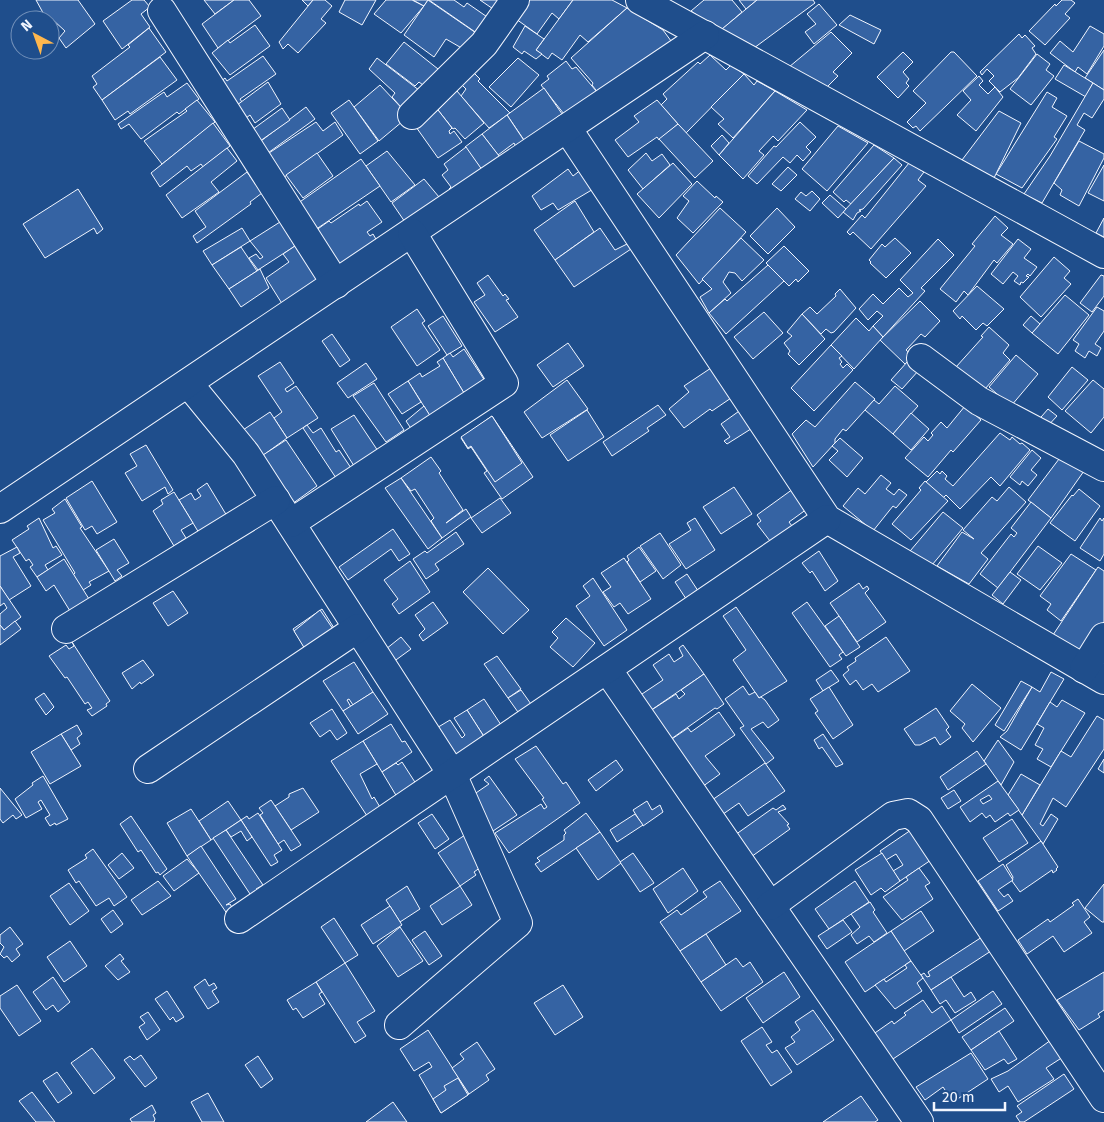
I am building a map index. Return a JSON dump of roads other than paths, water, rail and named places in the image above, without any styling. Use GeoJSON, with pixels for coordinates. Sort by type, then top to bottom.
{"type":"FeatureCollection","features":[{"type":"Feature","properties":{"kind":"street"},"geometry":{"type":"LineString","coordinates":[[412,115],[484,44],[515,0]]}},
{"type":"Feature","properties":{"kind":"street"},"geometry":{"type":"LineString","coordinates":[[640,0],[1104,254]]}},
{"type":"Feature","properties":{"kind":"street"},"geometry":{"type":"LineString","coordinates":[[162,11],[336,284]]}},
{"type":"Feature","properties":{"kind":"street"},"geometry":{"type":"LineString","coordinates":[[0,509],[705,35]]}},
{"type":"Feature","properties":{"kind":"street"},"geometry":{"type":"LineString","coordinates":[[567,128],[827,519],[1094,674],[1104,638]]}},
{"type":"Feature","properties":{"kind":"street"},"geometry":{"type":"LineString","coordinates":[[291,523],[504,383],[412,233]]}},
{"type":"Feature","properties":{"kind":"street"},"geometry":{"type":"LineString","coordinates":[[921,358],[980,401],[1104,467]]}},
{"type":"Feature","properties":{"kind":"street"},"geometry":{"type":"LineString","coordinates":[[188,383],[246,454],[452,774],[518,922],[399,1025]]}},
{"type":"Feature","properties":{"kind":"street"},"geometry":{"type":"LineString","coordinates":[[66,629],[276,500]]}},
{"type":"Feature","properties":{"kind":"street"},"geometry":{"type":"LineString","coordinates":[[239,919],[827,519]]}},
{"type":"Feature","properties":{"kind":"street"},"geometry":{"type":"LineString","coordinates":[[148,769],[358,628]]}},
{"type":"Feature","properties":{"kind":"street"},"geometry":{"type":"LineString","coordinates":[[607,669],[919,1122]]}},
{"type":"Feature","properties":{"kind":"street"},"geometry":{"type":"LineString","coordinates":[[770,906],[893,816],[908,813],[919,820],[1104,1098]]}}]}
